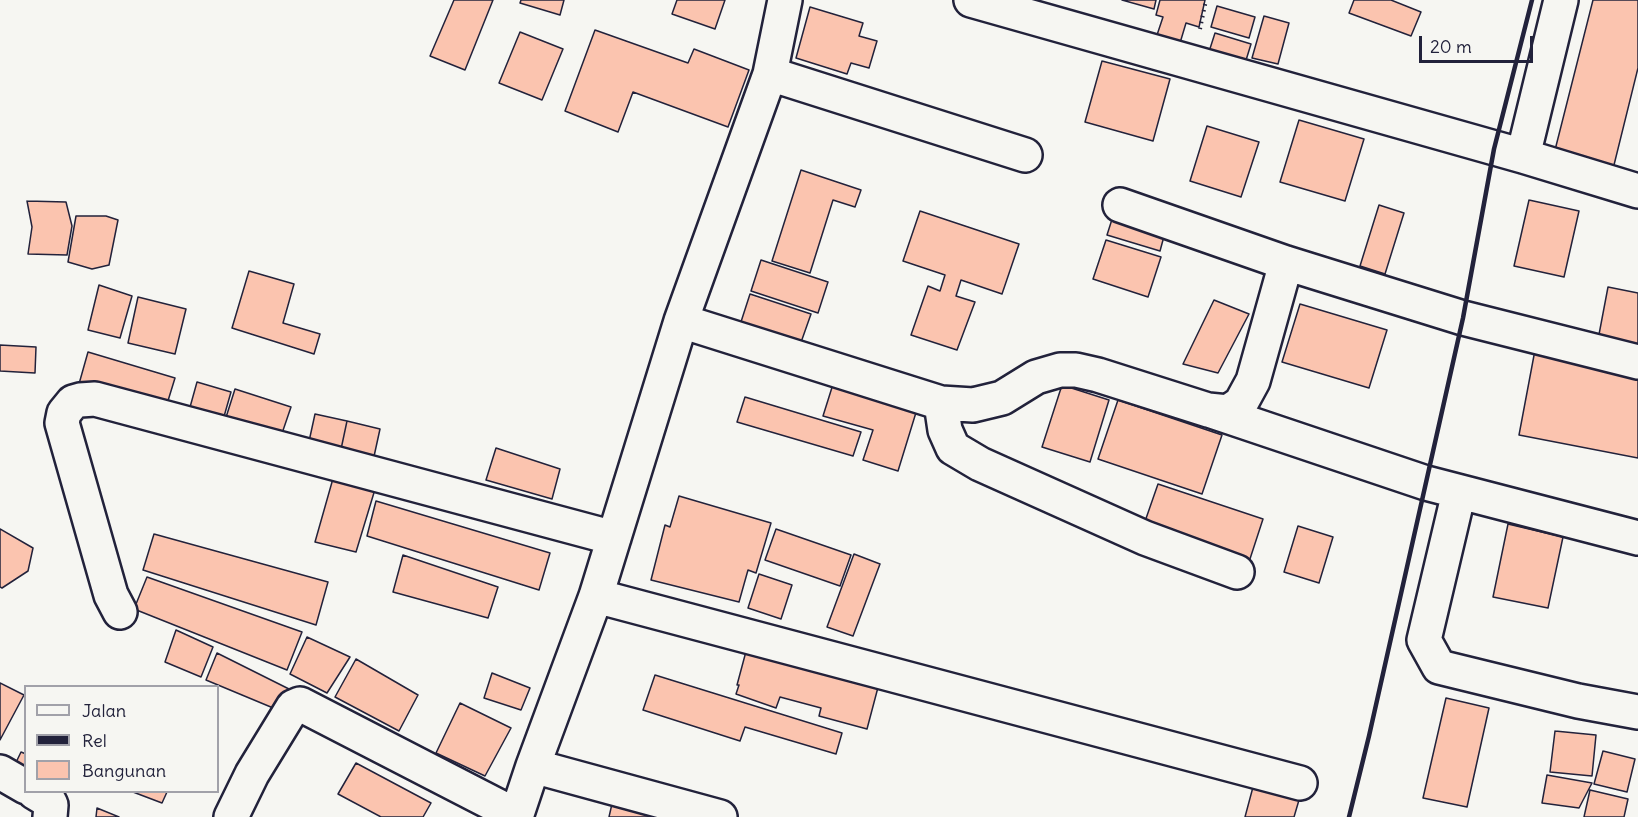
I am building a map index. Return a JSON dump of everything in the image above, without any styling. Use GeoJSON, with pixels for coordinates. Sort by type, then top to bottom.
{"type":"FeatureCollection","features":[{"type":"Feature","properties":{"kind":"street"},"geometry":{"type":"LineString","coordinates":[[231,817],[252,774],[293,707],[300,704],[517,817],[533,766],[596,596],[681,321],[770,74],[785,0]]}},
{"type":"Feature","properties":{"kind":"street"},"geometry":{"type":"LineString","coordinates":[[971,0],[1523,156],[1638,191]]}},
{"type":"Feature","properties":{"kind":"street"},"geometry":{"type":"LineString","coordinates":[[1523,156],[1561,0]]}},
{"type":"Feature","properties":{"kind":"street"},"geometry":{"type":"LineString","coordinates":[[770,74],[1025,155]]}},
{"type":"Feature","properties":{"kind":"street"},"geometry":{"type":"LineString","coordinates":[[1120,205],[1286,263],[1462,318],[1638,362]]}},
{"type":"Feature","properties":{"kind":"street"},"geometry":{"type":"LineString","coordinates":[[1208,410],[1228,412],[1241,403],[1253,381],[1286,263]]}},
{"type":"Feature","properties":{"kind":"street"},"geometry":{"type":"LineString","coordinates":[[681,321],[941,403],[973,405],[1002,398],[1036,377],[1060,370],[1076,370],[1208,410],[1426,483],[1638,538]]}},
{"type":"Feature","properties":{"kind":"street"},"geometry":{"type":"LineString","coordinates":[[120,612],[111,595],[62,423],[64,412],[73,402],[80,400],[95,399],[614,538]]}},
{"type":"Feature","properties":{"kind":"street"},"geometry":{"type":"LineString","coordinates":[[941,403],[945,430],[953,448],[980,464],[1145,538],[1238,572]]}},
{"type":"Feature","properties":{"kind":"street"},"geometry":{"type":"LineString","coordinates":[[1460,492],[1424,640],[1439,667],[1638,712]]}},
{"type":"Feature","properties":{"kind":"street"},"geometry":{"type":"LineString","coordinates":[[596,596],[1300,783]]}},
{"type":"Feature","properties":{"kind":"street"},"geometry":{"type":"LineString","coordinates":[[533,766],[720,817]]}},
{"type":"Feature","properties":{"kind":"street"},"geometry":{"type":"LineString","coordinates":[[0,772],[24,786]]}},
{"type":"Feature","properties":{"kind":"street"},"geometry":{"type":"LineString","coordinates":[[36,793],[49,801],[50,817]]}},
{"type":"Feature","properties":{"kind":"building"},"geometry":{"type":"Polygon","coordinates":[[[454,0],[493,0],[465,70],[430,56],[454,0]]]}},
{"type":"Feature","properties":{"kind":"building"},"geometry":{"type":"Polygon","coordinates":[[[521,0],[564,0],[560,15],[520,3],[521,0]]]}},
{"type":"Feature","properties":{"kind":"building"},"geometry":{"type":"Polygon","coordinates":[[[677,0],[725,0],[715,29],[672,14],[677,0]]]}},
{"type":"Feature","properties":{"kind":"building"},"geometry":{"type":"Polygon","coordinates":[[[1122,0],[1156,0],[1154,9],[1122,0]]]}},
{"type":"Feature","properties":{"kind":"building"},"geometry":{"type":"Polygon","coordinates":[[[1160,0],[1205,0],[1199,27],[1186,23],[1180,43],[1157,35],[1163,17],[1156,15],[1160,0]]]}},
{"type":"Feature","properties":{"kind":"building"},"geometry":{"type":"Polygon","coordinates":[[[1354,0],[1391,0],[1421,12],[1411,36],[1349,13],[1354,0]]]}},
{"type":"Feature","properties":{"kind":"building"},"geometry":{"type":"Polygon","coordinates":[[[1593,0],[1638,0],[1638,68],[1613,169],[1554,154],[1593,0]]]}},
{"type":"Feature","properties":{"kind":"building"},"geometry":{"type":"Polygon","coordinates":[[[1217,6],[1255,17],[1249,38],[1211,27],[1217,6]]]}},
{"type":"Feature","properties":{"kind":"building"},"geometry":{"type":"Polygon","coordinates":[[[810,7],[863,23],[859,36],[877,41],[869,68],[851,63],[847,74],[796,58],[810,7]]]}},
{"type":"Feature","properties":{"kind":"building"},"geometry":{"type":"Polygon","coordinates":[[[1264,16],[1289,23],[1278,64],[1252,58],[1264,16]]]}},
{"type":"Feature","properties":{"kind":"building"},"geometry":{"type":"Polygon","coordinates":[[[595,30],[688,63],[694,49],[749,70],[728,127],[633,92],[618,132],[565,111],[595,30]]]}},
{"type":"Feature","properties":{"kind":"building"},"geometry":{"type":"Polygon","coordinates":[[[520,32],[563,49],[542,100],[499,83],[520,32]]]}},
{"type":"Feature","properties":{"kind":"building"},"geometry":{"type":"Polygon","coordinates":[[[1215,33],[1251,44],[1243,70],[1207,58],[1215,33]]]}},
{"type":"Feature","properties":{"kind":"building"},"geometry":{"type":"Polygon","coordinates":[[[1102,61],[1170,79],[1153,141],[1085,122],[1102,61]]]}},
{"type":"Feature","properties":{"kind":"building"},"geometry":{"type":"Polygon","coordinates":[[[1299,120],[1364,139],[1345,201],[1280,182],[1299,120]]]}},
{"type":"Feature","properties":{"kind":"building"},"geometry":{"type":"Polygon","coordinates":[[[1207,126],[1259,142],[1241,197],[1190,181],[1207,126]]]}},
{"type":"Feature","properties":{"kind":"building"},"geometry":{"type":"Polygon","coordinates":[[[801,170],[861,190],[855,207],[833,200],[810,273],[772,261],[801,170]]]}},
{"type":"Feature","properties":{"kind":"building"},"geometry":{"type":"Polygon","coordinates":[[[1529,200],[1579,211],[1564,277],[1514,266],[1529,200]]]}},
{"type":"Feature","properties":{"kind":"building"},"geometry":{"type":"Polygon","coordinates":[[[27,201],[66,202],[72,226],[67,255],[28,254],[32,227],[27,201]]]}},
{"type":"Feature","properties":{"kind":"building"},"geometry":{"type":"Polygon","coordinates":[[[1379,205],[1404,213],[1385,274],[1360,266],[1379,205]]]}},
{"type":"Feature","properties":{"kind":"building"},"geometry":{"type":"Polygon","coordinates":[[[920,211],[1019,244],[1002,294],[961,280],[956,296],[975,302],[957,350],[911,335],[928,286],[940,291],[945,275],[903,261],[920,211]]]}},
{"type":"Feature","properties":{"kind":"building"},"geometry":{"type":"Polygon","coordinates":[[[1114,213],[1166,229],[1160,251],[1107,235],[1114,213]]]}},
{"type":"Feature","properties":{"kind":"building"},"geometry":{"type":"Polygon","coordinates":[[[76,216],[106,216],[118,220],[109,265],[92,269],[68,262],[76,216]]]}},
{"type":"Feature","properties":{"kind":"building"},"geometry":{"type":"Polygon","coordinates":[[[1106,240],[1161,257],[1148,297],[1093,279],[1106,240]]]}},
{"type":"Feature","properties":{"kind":"building"},"geometry":{"type":"Polygon","coordinates":[[[761,260],[828,282],[818,313],[751,291],[761,260]]]}},
{"type":"Feature","properties":{"kind":"building"},"geometry":{"type":"Polygon","coordinates":[[[249,271],[294,284],[283,323],[320,334],[314,354],[232,328],[249,271]]]}},
{"type":"Feature","properties":{"kind":"building"},"geometry":{"type":"Polygon","coordinates":[[[99,285],[132,296],[120,338],[88,330],[99,285]]]}},
{"type":"Feature","properties":{"kind":"building"},"geometry":{"type":"Polygon","coordinates":[[[1608,287],[1638,293],[1638,353],[1597,345],[1608,287]]]}},
{"type":"Feature","properties":{"kind":"building"},"geometry":{"type":"Polygon","coordinates":[[[750,294],[811,314],[799,348],[739,328],[750,294]]]}},
{"type":"Feature","properties":{"kind":"building"},"geometry":{"type":"Polygon","coordinates":[[[138,297],[186,309],[175,354],[128,343],[138,297]]]}},
{"type":"Feature","properties":{"kind":"building"},"geometry":{"type":"Polygon","coordinates":[[[1214,300],[1249,314],[1218,373],[1183,364],[1214,300]]]}},
{"type":"Feature","properties":{"kind":"building"},"geometry":{"type":"Polygon","coordinates":[[[1300,304],[1387,330],[1369,388],[1282,362],[1300,304]]]}},
{"type":"Feature","properties":{"kind":"building"},"geometry":{"type":"Polygon","coordinates":[[[0,345],[36,347],[35,373],[0,371],[0,345]]]}},
{"type":"Feature","properties":{"kind":"building"},"geometry":{"type":"Polygon","coordinates":[[[1535,350],[1638,370],[1638,458],[1519,435],[1535,350]]]}},
{"type":"Feature","properties":{"kind":"building"},"geometry":{"type":"Polygon","coordinates":[[[88,352],[175,378],[163,417],[77,391],[88,352]]]}},
{"type":"Feature","properties":{"kind":"building"},"geometry":{"type":"Polygon","coordinates":[[[834,381],[918,406],[898,471],[863,460],[873,430],[823,416],[834,381]]]}},
{"type":"Feature","properties":{"kind":"building"},"geometry":{"type":"Polygon","coordinates":[[[197,382],[231,392],[221,427],[187,418],[197,382]]]}},
{"type":"Feature","properties":{"kind":"building"},"geometry":{"type":"Polygon","coordinates":[[[1062,385],[1109,400],[1090,462],[1042,447],[1062,385]]]}},
{"type":"Feature","properties":{"kind":"building"},"geometry":{"type":"Polygon","coordinates":[[[235,389],[291,407],[277,448],[222,430],[235,389]]]}},
{"type":"Feature","properties":{"kind":"building"},"geometry":{"type":"Polygon","coordinates":[[[745,397],[861,432],[853,456],[737,422],[745,397]]]}},
{"type":"Feature","properties":{"kind":"building"},"geometry":{"type":"Polygon","coordinates":[[[1118,400],[1222,435],[1202,494],[1098,459],[1118,400]]]}},
{"type":"Feature","properties":{"kind":"building"},"geometry":{"type":"Polygon","coordinates":[[[315,414],[347,421],[340,454],[308,446],[315,414]]]}},
{"type":"Feature","properties":{"kind":"building"},"geometry":{"type":"Polygon","coordinates":[[[347,421],[380,429],[373,461],[340,454],[347,421]]]}},
{"type":"Feature","properties":{"kind":"building"},"geometry":{"type":"Polygon","coordinates":[[[496,448],[560,469],[552,499],[486,480],[496,448]]]}},
{"type":"Feature","properties":{"kind":"building"},"geometry":{"type":"Polygon","coordinates":[[[334,475],[376,486],[356,552],[315,542],[334,475]]]}},
{"type":"Feature","properties":{"kind":"building"},"geometry":{"type":"Polygon","coordinates":[[[1158,484],[1263,519],[1248,565],[1142,530],[1158,484]]]}},
{"type":"Feature","properties":{"kind":"building"},"geometry":{"type":"Polygon","coordinates":[[[679,496],[771,523],[756,573],[748,570],[739,602],[651,580],[665,525],[670,527],[679,496]]]}},
{"type":"Feature","properties":{"kind":"building"},"geometry":{"type":"Polygon","coordinates":[[[376,501],[550,553],[539,590],[367,536],[376,501]]]}},
{"type":"Feature","properties":{"kind":"building"},"geometry":{"type":"Polygon","coordinates":[[[1508,524],[1563,537],[1548,608],[1493,597],[1508,524]]]}},
{"type":"Feature","properties":{"kind":"building"},"geometry":{"type":"Polygon","coordinates":[[[1298,526],[1333,537],[1319,583],[1284,572],[1298,526]]]}},
{"type":"Feature","properties":{"kind":"building"},"geometry":{"type":"Polygon","coordinates":[[[0,529],[33,548],[28,571],[2,588],[0,587],[0,529]]]}},
{"type":"Feature","properties":{"kind":"building"},"geometry":{"type":"Polygon","coordinates":[[[776,529],[851,555],[840,586],[765,560],[776,529]]]}},
{"type":"Feature","properties":{"kind":"building"},"geometry":{"type":"Polygon","coordinates":[[[154,534],[328,582],[316,625],[143,570],[154,534]]]}},
{"type":"Feature","properties":{"kind":"building"},"geometry":{"type":"Polygon","coordinates":[[[854,554],[880,564],[853,636],[827,627],[854,554]]]}},
{"type":"Feature","properties":{"kind":"building"},"geometry":{"type":"Polygon","coordinates":[[[403,555],[498,587],[488,618],[393,592],[403,555]]]}},
{"type":"Feature","properties":{"kind":"building"},"geometry":{"type":"Polygon","coordinates":[[[759,574],[792,585],[781,619],[748,608],[759,574]]]}},
{"type":"Feature","properties":{"kind":"building"},"geometry":{"type":"Polygon","coordinates":[[[147,577],[302,632],[287,670],[134,609],[147,577]]]}},
{"type":"Feature","properties":{"kind":"building"},"geometry":{"type":"Polygon","coordinates":[[[176,630],[213,647],[201,677],[165,662],[176,630]]]}},
{"type":"Feature","properties":{"kind":"building"},"geometry":{"type":"Polygon","coordinates":[[[307,637],[350,657],[327,693],[290,674],[307,637]]]}},
{"type":"Feature","properties":{"kind":"building"},"geometry":{"type":"Polygon","coordinates":[[[748,644],[881,676],[867,729],[819,716],[821,708],[780,697],[776,708],[736,694],[748,644]]]}},
{"type":"Feature","properties":{"kind":"building"},"geometry":{"type":"Polygon","coordinates":[[[217,653],[289,689],[278,710],[206,680],[217,653]]]}},
{"type":"Feature","properties":{"kind":"building"},"geometry":{"type":"Polygon","coordinates":[[[356,659],[418,695],[399,731],[335,697],[356,659]]]}},
{"type":"Feature","properties":{"kind":"building"},"geometry":{"type":"Polygon","coordinates":[[[492,673],[530,688],[521,710],[484,698],[492,673]]]}},
{"type":"Feature","properties":{"kind":"building"},"geometry":{"type":"Polygon","coordinates":[[[655,675],[842,733],[836,754],[745,727],[740,741],[643,710],[655,675]]]}},
{"type":"Feature","properties":{"kind":"building"},"geometry":{"type":"Polygon","coordinates":[[[0,683],[24,695],[0,740],[0,683]]]}},
{"type":"Feature","properties":{"kind":"building"},"geometry":{"type":"Polygon","coordinates":[[[1446,698],[1489,708],[1467,807],[1423,798],[1446,698]]]}},
{"type":"Feature","properties":{"kind":"building"},"geometry":{"type":"Polygon","coordinates":[[[460,703],[511,728],[485,776],[436,753],[460,703]]]}},
{"type":"Feature","properties":{"kind":"building"},"geometry":{"type":"Polygon","coordinates":[[[1555,731],[1596,735],[1592,776],[1550,772],[1555,731]]]}},
{"type":"Feature","properties":{"kind":"building"},"geometry":{"type":"Polygon","coordinates":[[[1603,751],[1635,759],[1627,792],[1594,784],[1603,751]]]}},
{"type":"Feature","properties":{"kind":"building"},"geometry":{"type":"Polygon","coordinates":[[[21,752],[24,753],[24,782],[10,775],[21,752]]]}},
{"type":"Feature","properties":{"kind":"building"},"geometry":{"type":"Polygon","coordinates":[[[356,763],[431,803],[423,817],[381,817],[338,794],[356,763]]]}},
{"type":"Feature","properties":{"kind":"building"},"geometry":{"type":"Polygon","coordinates":[[[1547,775],[1592,783],[1579,808],[1542,803],[1547,775]]]}},
{"type":"Feature","properties":{"kind":"building"},"geometry":{"type":"Polygon","coordinates":[[[1253,787],[1299,800],[1294,817],[1245,817],[1253,787]]]}},
{"type":"Feature","properties":{"kind":"building"},"geometry":{"type":"Polygon","coordinates":[[[1590,790],[1628,799],[1624,817],[1584,817],[1590,790]]]}},
{"type":"Feature","properties":{"kind":"building"},"geometry":{"type":"Polygon","coordinates":[[[136,793],[167,793],[162,803],[136,793]]]}},
{"type":"Feature","properties":{"kind":"building"},"geometry":{"type":"Polygon","coordinates":[[[614,795],[704,817],[609,817],[614,795]]]}},
{"type":"Feature","properties":{"kind":"building"},"geometry":{"type":"Polygon","coordinates":[[[97,808],[119,817],[96,817],[97,808]]]}},
{"type":"Feature","properties":{"kind":"railway"},"geometry":{"type":"LineString","coordinates":[[1349,817],[1463,318],[1494,149],[1532,0]]}}]}
